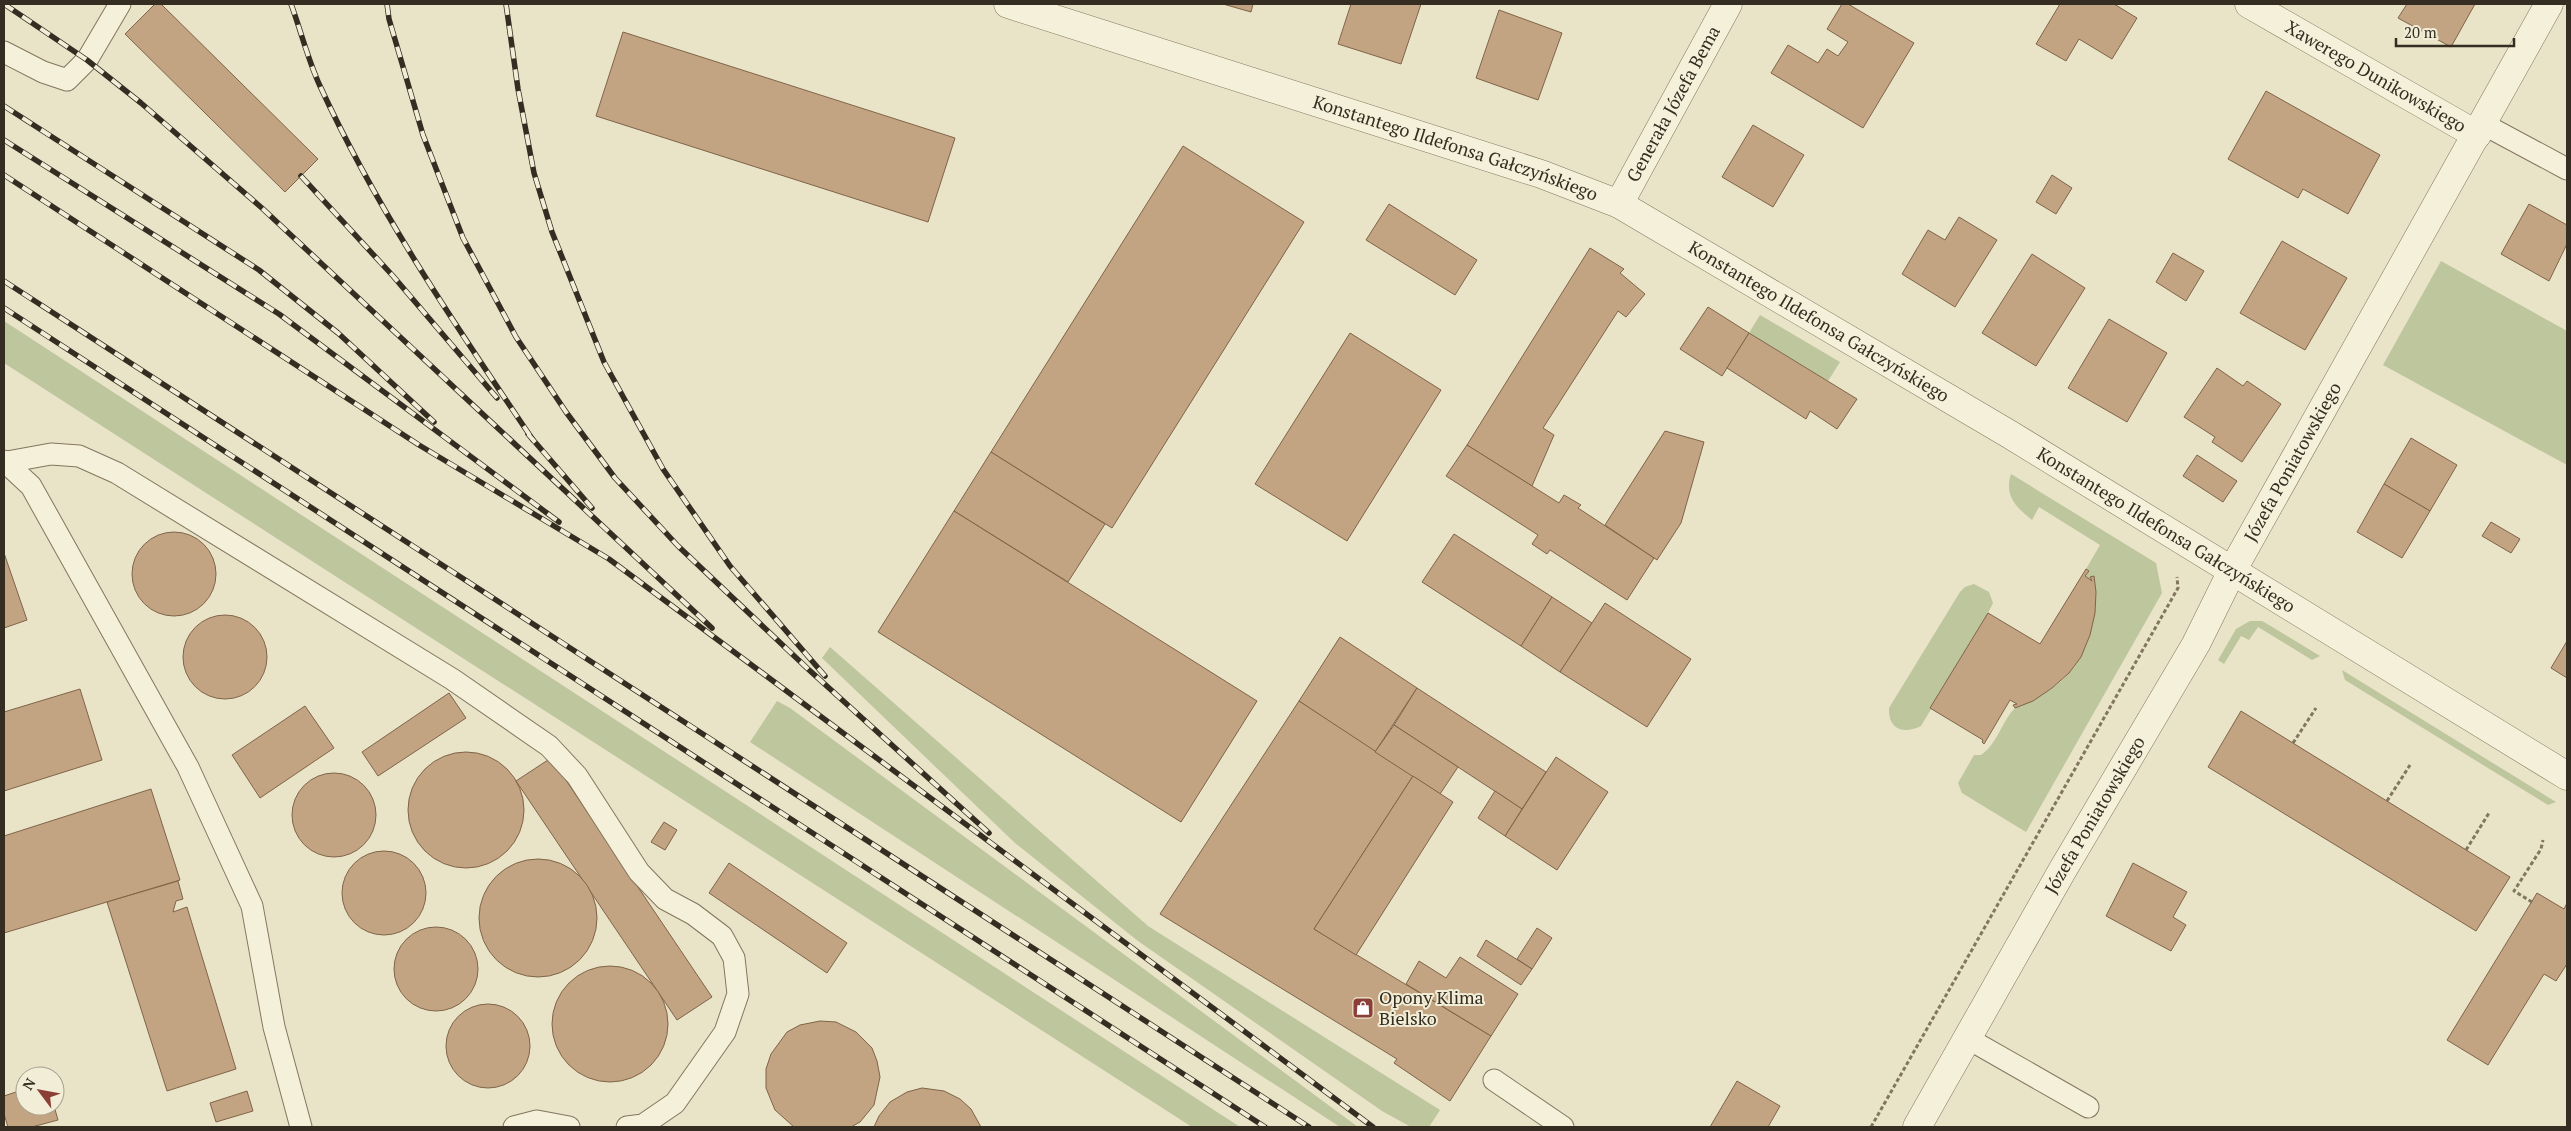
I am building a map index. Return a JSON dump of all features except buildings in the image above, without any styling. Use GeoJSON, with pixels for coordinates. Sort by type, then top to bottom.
{"type":"FeatureCollection","features":[{"type":"Feature","properties":{"kind":"street","name":"Konstantego Ildefonsa Gałczyńskiego"},"geometry":{"type":"LineString","coordinates":[[1008,4],[1541,174],[1619,204],[2010,434],[2567,776]]}},
{"type":"Feature","properties":{"kind":"street","name":"Generała Józefa Bema"},"geometry":{"type":"LineString","coordinates":[[1619,204],[1728,4]]}},
{"type":"Feature","properties":{"kind":"street","name":"Xawerego Dunikowskiego"},"geometry":{"type":"LineString","coordinates":[[2249,4],[2480,129]]}},
{"type":"Feature","properties":{"kind":"street","name":"Józefa Poniatowskiego"},"geometry":{"type":"LineString","coordinates":[[1917,1127],[2062,871],[2196,644],[2232,571],[2549,4]]}},
{"type":"Feature","properties":{"kind":"lane"},"geometry":{"type":"LineString","coordinates":[[4,52],[43,72],[67,80],[87,60],[120,4]]}},
{"type":"Feature","properties":{"kind":"lane"},"geometry":{"type":"LineString","coordinates":[[2480,129],[2567,169]]}},
{"type":"Feature","properties":{"kind":"lane"},"geometry":{"type":"LineString","coordinates":[[5,462],[51,454],[79,456],[117,473],[452,679],[549,746],[577,776],[639,872],[665,899],[693,914],[722,936],[734,958],[738,994],[725,1032],[697,1075],[675,1103],[643,1125],[627,1127]]}},
{"type":"Feature","properties":{"kind":"lane"},"geometry":{"type":"LineString","coordinates":[[5,462],[31,486],[188,767],[252,906],[274,1027],[301,1127]]}},
{"type":"Feature","properties":{"kind":"lane"},"geometry":{"type":"LineString","coordinates":[[1967,1038],[2088,1107]]}},
{"type":"Feature","properties":{"kind":"lane"},"geometry":{"type":"LineString","coordinates":[[1494,1080],[1563,1127]]}},
{"type":"Feature","properties":{"kind":"lane"},"geometry":{"type":"LineString","coordinates":[[514,1127],[537,1121],[569,1127]]}},
{"type":"Feature","properties":{"kind":"path"},"geometry":{"type":"LineString","coordinates":[[1871,1127],[2178,588],[2176,574]]}},
{"type":"Feature","properties":{"kind":"path"},"geometry":{"type":"LineString","coordinates":[[2293,743],[2316,708]]}},
{"type":"Feature","properties":{"kind":"path"},"geometry":{"type":"LineString","coordinates":[[2387,801],[2410,765]]}},
{"type":"Feature","properties":{"kind":"path"},"geometry":{"type":"LineString","coordinates":[[2466,850],[2489,813]]}},
{"type":"Feature","properties":{"kind":"path"},"geometry":{"type":"LineString","coordinates":[[2532,902],[2514,891],[2541,849],[2543,840]]}},
{"type":"Feature","properties":{"kind":"green space"},"geometry":{"type":"Polygon","coordinates":[[[2441,261],[2567,331],[2567,465],[2383,365],[2441,261]]]}},
{"type":"Feature","properties":{"kind":"green space"},"geometry":{"type":"Polygon","coordinates":[[[1760,315],[1840,362],[1828,381],[1749,333],[1760,315]]]}},
{"type":"Feature","properties":{"kind":"green space"},"geometry":{"type":"Polygon","coordinates":[[[4,321],[1240,1127],[1192,1127],[4,363],[4,321]]]}},
{"type":"Feature","properties":{"kind":"green space"},"geometry":{"type":"Polygon","coordinates":[[[2011,474],[2156,563],[2162,593],[2026,832],[1962,793],[1958,783],[1974,755],[1981,755],[1987,750],[2014,709],[2051,689],[2075,666],[2088,639],[2093,609],[2094,577],[2091,577],[2092,581],[2085,576],[2089,571],[2086,569],[2100,545],[2039,507],[2032,520],[2016,506],[2010,495],[2009,482],[2011,474]]]}},
{"type":"Feature","properties":{"kind":"green space"},"geometry":{"type":"Polygon","coordinates":[[[1974,584],[1989,592],[1993,603],[1988,613],[1921,726],[1908,730],[1898,728],[1891,721],[1889,708],[1960,592],[1965,587],[1974,584]]]}},
{"type":"Feature","properties":{"kind":"green space"},"geometry":{"type":"Polygon","coordinates":[[[2250,621],[2262,621],[2320,656],[2312,660],[2258,627],[2249,640],[2241,636],[2224,664],[2218,660],[2236,629],[2250,621]]]}},
{"type":"Feature","properties":{"kind":"green space"},"geometry":{"type":"Polygon","coordinates":[[[830,647],[1148,926],[1440,1110],[1429,1127],[1411,1127],[1382,1111],[1138,941],[1015,843],[822,658],[830,647]]]}},
{"type":"Feature","properties":{"kind":"green space"},"geometry":{"type":"Polygon","coordinates":[[[2342,670],[2556,802],[2548,805],[2345,680],[2342,670]]]}},
{"type":"Feature","properties":{"kind":"green space"},"geometry":{"type":"Polygon","coordinates":[[[777,701],[790,708],[1358,1127],[1340,1127],[750,742],[777,701]]]}},
{"type":"Feature","properties":{"kind":"railway"},"geometry":{"type":"LineString","coordinates":[[4,4],[87,60],[141,103],[263,209],[712,628]]}},
{"type":"Feature","properties":{"kind":"railway"},"geometry":{"type":"LineString","coordinates":[[291,4],[320,86],[367,178],[419,268],[533,440]]}},
{"type":"Feature","properties":{"kind":"railway"},"geometry":{"type":"LineString","coordinates":[[387,4],[389,19],[423,135],[463,238],[516,337],[566,412],[615,478],[678,546],[808,669],[989,833]]}},
{"type":"Feature","properties":{"kind":"railway"},"geometry":{"type":"LineString","coordinates":[[506,4],[518,89],[534,173],[552,232],[604,362],[663,469],[730,566],[825,676]]}},
{"type":"Feature","properties":{"kind":"railway"},"geometry":{"type":"LineString","coordinates":[[4,106],[259,270],[338,333],[434,422]]}},
{"type":"Feature","properties":{"kind":"railway"},"geometry":{"type":"LineString","coordinates":[[4,140],[279,314],[559,522]]}},
{"type":"Feature","properties":{"kind":"railway"},"geometry":{"type":"LineString","coordinates":[[4,175],[419,445],[609,559],[1373,1127]]}},
{"type":"Feature","properties":{"kind":"railway"},"geometry":{"type":"LineString","coordinates":[[301,176],[393,276],[497,398]]}},
{"type":"Feature","properties":{"kind":"railway"},"geometry":{"type":"LineString","coordinates":[[4,281],[1309,1127]]}},
{"type":"Feature","properties":{"kind":"railway"},"geometry":{"type":"LineString","coordinates":[[4,308],[1265,1127]]}},
{"type":"Feature","properties":{"kind":"railway"},"geometry":{"type":"LineString","coordinates":[[528,434],[592,508]]}},
{"type":"Feature","properties":{"kind":"place","name":"Opony Klima Bielsko"},"geometry":{"type":"Point","coordinates":[1363,1008]}}]}
